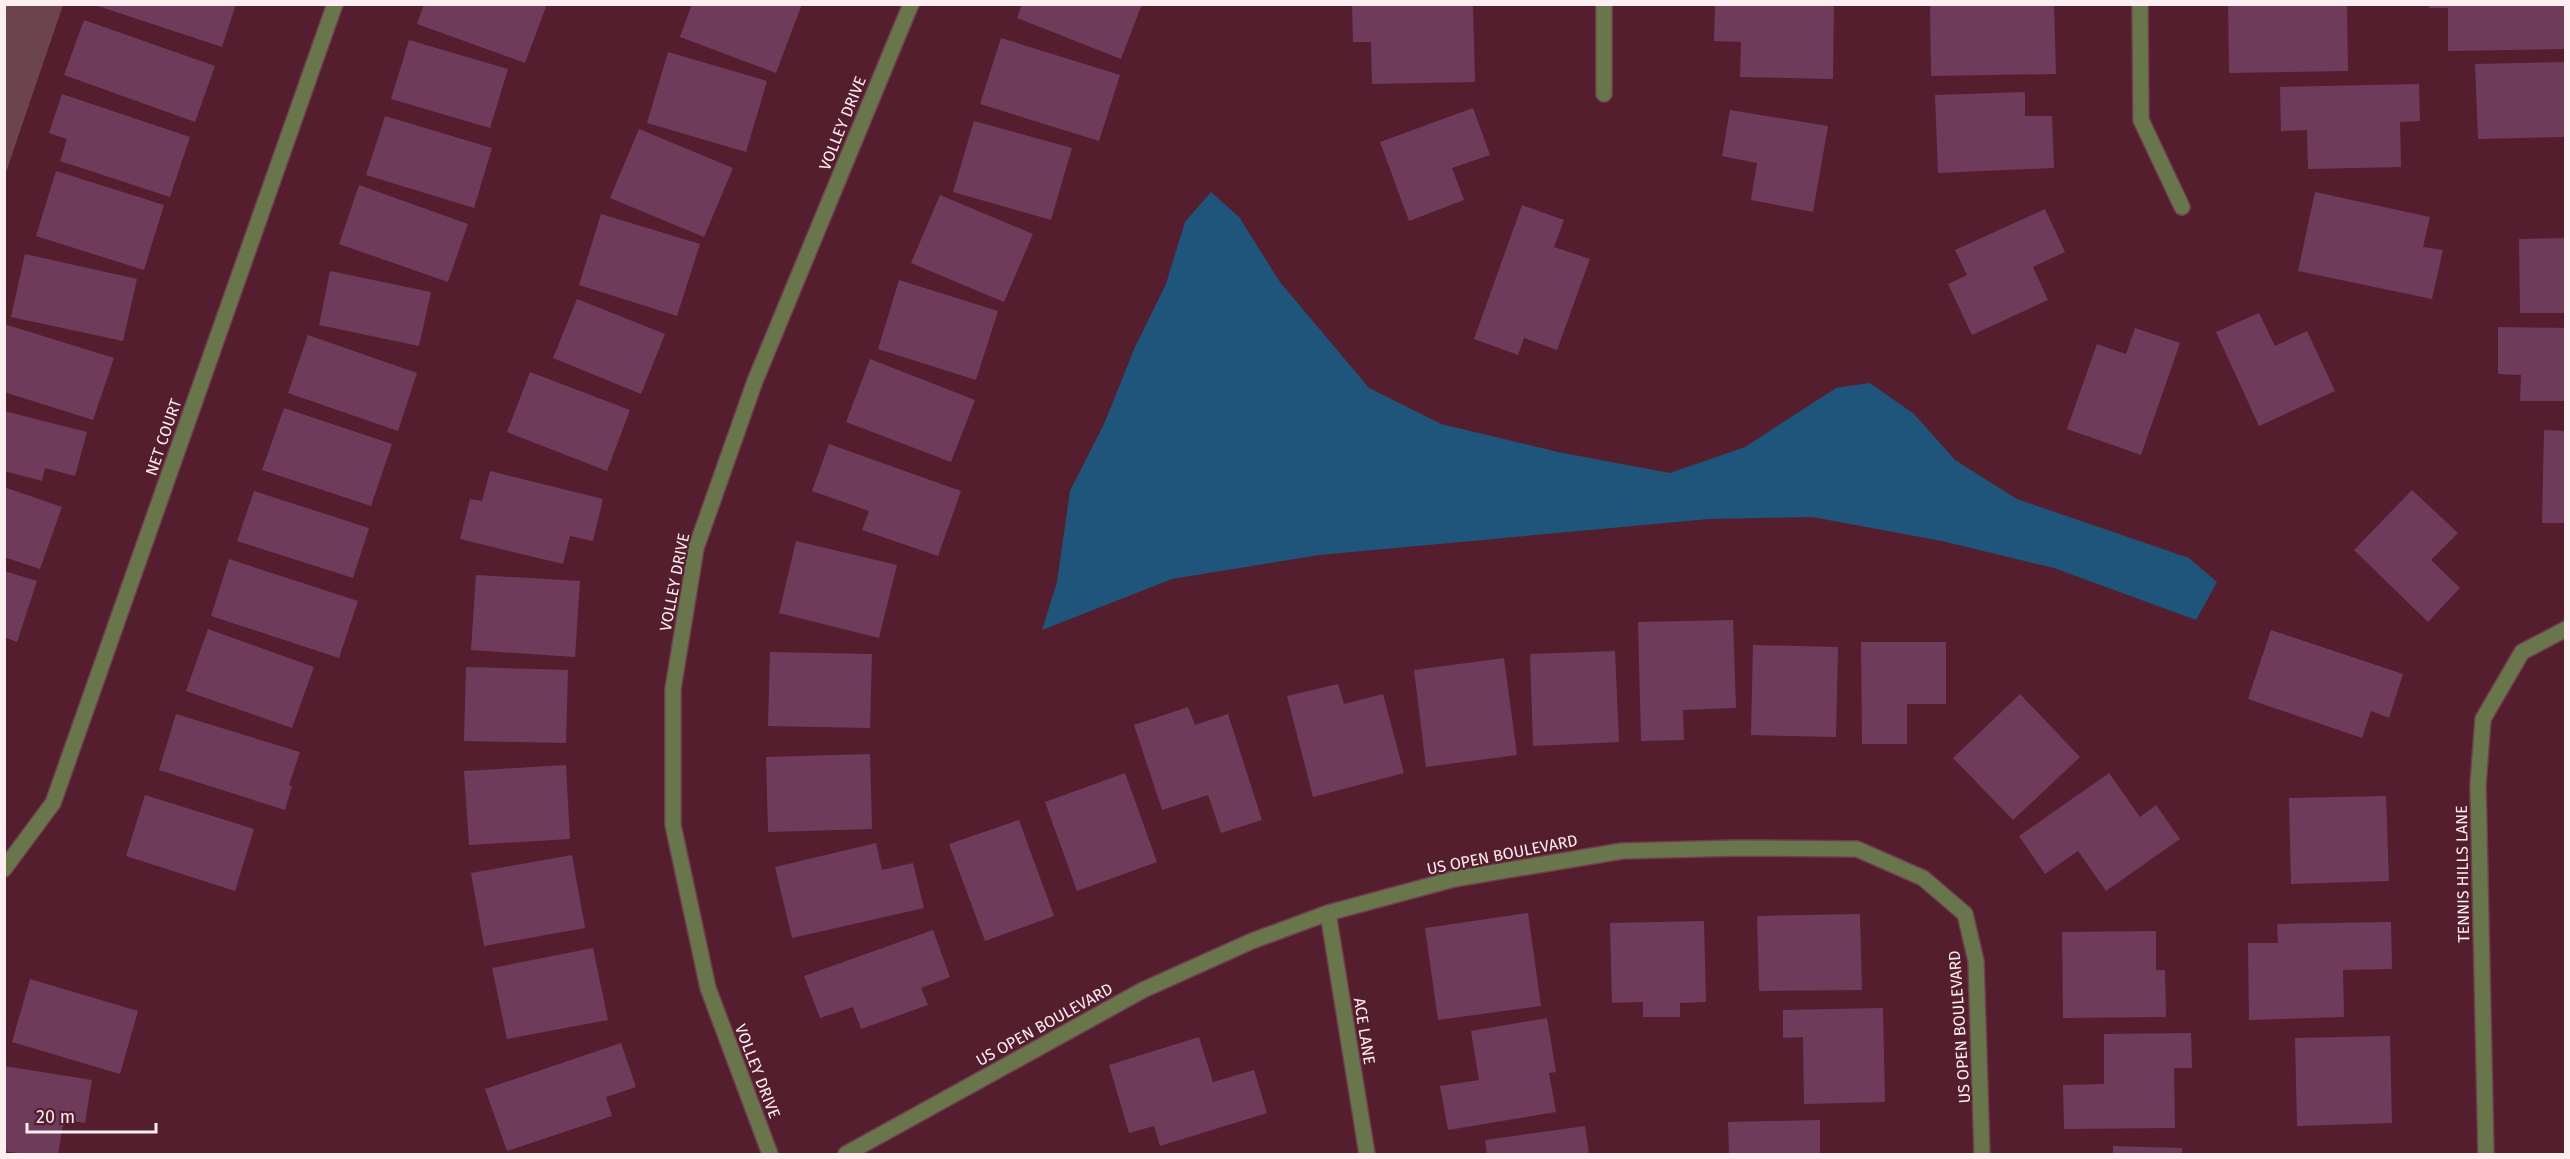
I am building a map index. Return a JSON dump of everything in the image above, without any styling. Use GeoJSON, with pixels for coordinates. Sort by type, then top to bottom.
{"type":"FeatureCollection","features":[{"type":"Feature","properties":{"kind":"street","name":"NET COURT"},"geometry":{"type":"LineString","coordinates":[[4,869],[53,803],[335,4]]}},
{"type":"Feature","properties":{"kind":"street","name":"VOLLEY DRIVE"},"geometry":{"type":"LineString","coordinates":[[770,1155],[708,987],[673,825],[673,689],[696,548],[755,381],[911,4]]}},
{"type":"Feature","properties":{"kind":"street"},"geometry":{"type":"LineString","coordinates":[[1604,4],[1604,94]]}},
{"type":"Feature","properties":{"kind":"street"},"geometry":{"type":"LineString","coordinates":[[2140,4],[2141,120],[2182,207]]}},
{"type":"Feature","properties":{"kind":"street","name":"TENNIS HILLS LANE"},"geometry":{"type":"LineString","coordinates":[[2486,1155],[2478,785],[2483,719],[2522,652],[2565,629]]}},
{"type":"Feature","properties":{"kind":"street","name":"US OPEN BOULEVARD"},"geometry":{"type":"LineString","coordinates":[[846,1155],[1143,990],[1252,940],[1328,914],[1454,879],[1622,851],[1738,848],[1857,849],[1923,878],[1965,914],[1976,961],[1982,1155]]}},
{"type":"Feature","properties":{"kind":"street","name":"ACE LANE"},"geometry":{"type":"LineString","coordinates":[[1328,914],[1367,1155]]}},
{"type":"Feature","properties":{"kind":"shaded area"},"geometry":{"type":"Polygon","coordinates":[[[4,5],[63,5],[5,175],[4,5]]]}},
{"type":"Feature","properties":{"kind":"water"},"geometry":{"type":"Polygon","coordinates":[[[1211,192],[1239,217],[1280,282],[1369,388],[1441,424],[1558,452],[1670,473],[1745,447],[1836,388],[1870,383],[1914,414],[1955,460],[2017,499],[2189,558],[2217,582],[2196,620],[2054,568],[1942,541],[1812,517],[1709,519],[1319,555],[1172,579],[1042,630],[1057,582],[1070,491],[1104,424],[1135,347],[1166,284],[1185,222],[1211,192]]]}},
{"type":"Feature","properties":{"kind":"building"},"geometry":{"type":"Polygon","coordinates":[[[92,4],[236,4],[222,47],[92,4]]]}},
{"type":"Feature","properties":{"kind":"building"},"geometry":{"type":"Polygon","coordinates":[[[424,4],[547,4],[525,63],[417,24],[424,4]]]}},
{"type":"Feature","properties":{"kind":"building"},"geometry":{"type":"Polygon","coordinates":[[[692,4],[802,4],[776,73],[680,37],[692,4]]]}},
{"type":"Feature","properties":{"kind":"building"},"geometry":{"type":"Polygon","coordinates":[[[1022,4],[1142,4],[1121,59],[1017,18],[1022,4]]]}},
{"type":"Feature","properties":{"kind":"building"},"geometry":{"type":"Polygon","coordinates":[[[1352,4],[1473,4],[1475,82],[1372,84],[1371,42],[1353,42],[1352,4]]]}},
{"type":"Feature","properties":{"kind":"building"},"geometry":{"type":"Polygon","coordinates":[[[1715,4],[1834,4],[1833,79],[1740,77],[1741,42],[1714,41],[1715,4]]]}},
{"type":"Feature","properties":{"kind":"building"},"geometry":{"type":"Polygon","coordinates":[[[1930,4],[2054,4],[2056,74],[1931,76],[1930,4]]]}},
{"type":"Feature","properties":{"kind":"building"},"geometry":{"type":"Polygon","coordinates":[[[2228,4],[2347,4],[2348,71],[2229,73],[2228,4]]]}},
{"type":"Feature","properties":{"kind":"building"},"geometry":{"type":"Polygon","coordinates":[[[2429,4],[2564,6],[2565,49],[2448,51],[2448,8],[2429,8],[2429,4]]]}},
{"type":"Feature","properties":{"kind":"building"},"geometry":{"type":"Polygon","coordinates":[[[84,20],[215,66],[195,122],[64,75],[84,20]]]}},
{"type":"Feature","properties":{"kind":"building"},"geometry":{"type":"Polygon","coordinates":[[[1001,38],[1120,75],[1099,141],[980,104],[1001,38]]]}},
{"type":"Feature","properties":{"kind":"building"},"geometry":{"type":"Polygon","coordinates":[[[409,40],[508,69],[490,128],[391,99],[409,40]]]}},
{"type":"Feature","properties":{"kind":"building"},"geometry":{"type":"Polygon","coordinates":[[[668,52],[767,81],[746,152],[647,123],[668,52]]]}},
{"type":"Feature","properties":{"kind":"building"},"geometry":{"type":"Polygon","coordinates":[[[2566,62],[2566,137],[2478,139],[2475,64],[2566,62]]]}},
{"type":"Feature","properties":{"kind":"building"},"geometry":{"type":"Polygon","coordinates":[[[2419,84],[2420,121],[2400,122],[2401,167],[2308,169],[2307,130],[2281,131],[2280,87],[2419,84]]]}},
{"type":"Feature","properties":{"kind":"building"},"geometry":{"type":"Polygon","coordinates":[[[2025,92],[2025,116],[2052,116],[2054,168],[1938,173],[1935,95],[2025,92]]]}},
{"type":"Feature","properties":{"kind":"building"},"geometry":{"type":"Polygon","coordinates":[[[62,94],[190,137],[170,197],[60,161],[67,139],[49,133],[62,94]]]}},
{"type":"Feature","properties":{"kind":"building"},"geometry":{"type":"Polygon","coordinates":[[[1473,108],[1490,155],[1452,168],[1464,200],[1409,221],[1380,142],[1473,108]]]}},
{"type":"Feature","properties":{"kind":"building"},"geometry":{"type":"Polygon","coordinates":[[[1730,110],[1828,126],[1813,212],[1751,200],[1757,163],[1722,156],[1730,110]]]}},
{"type":"Feature","properties":{"kind":"building"},"geometry":{"type":"Polygon","coordinates":[[[385,116],[492,148],[474,208],[366,175],[385,116]]]}},
{"type":"Feature","properties":{"kind":"building"},"geometry":{"type":"Polygon","coordinates":[[[974,121],[1072,148],[1051,220],[953,192],[974,121]]]}},
{"type":"Feature","properties":{"kind":"building"},"geometry":{"type":"Polygon","coordinates":[[[639,129],[733,168],[704,237],[610,198],[639,129]]]}},
{"type":"Feature","properties":{"kind":"building"},"geometry":{"type":"Polygon","coordinates":[[[56,171],[164,205],[144,270],[36,236],[56,171]]]}},
{"type":"Feature","properties":{"kind":"building"},"geometry":{"type":"Polygon","coordinates":[[[359,185],[468,224],[448,282],[339,244],[359,185]]]}},
{"type":"Feature","properties":{"kind":"building"},"geometry":{"type":"Polygon","coordinates":[[[2315,192],[2430,217],[2423,247],[2443,250],[2432,299],[2298,271],[2315,192]]]}},
{"type":"Feature","properties":{"kind":"building"},"geometry":{"type":"Polygon","coordinates":[[[940,195],[1033,234],[1004,302],[911,263],[940,195]]]}},
{"type":"Feature","properties":{"kind":"building"},"geometry":{"type":"Polygon","coordinates":[[[1522,205],[1564,220],[1554,247],[1590,259],[1557,350],[1524,338],[1518,355],[1474,339],[1522,205]]]}},
{"type":"Feature","properties":{"kind":"building"},"geometry":{"type":"Polygon","coordinates":[[[2045,209],[2065,252],[2033,267],[2048,300],[1972,335],[1948,284],[1967,275],[1955,250],[2045,209]]]}},
{"type":"Feature","properties":{"kind":"building"},"geometry":{"type":"Polygon","coordinates":[[[601,214],[700,244],[677,316],[579,285],[601,214]]]}},
{"type":"Feature","properties":{"kind":"building"},"geometry":{"type":"Polygon","coordinates":[[[2566,238],[2566,313],[2520,313],[2519,239],[2566,238]]]}},
{"type":"Feature","properties":{"kind":"building"},"geometry":{"type":"Polygon","coordinates":[[[25,254],[137,279],[123,341],[11,317],[25,254]]]}},
{"type":"Feature","properties":{"kind":"building"},"geometry":{"type":"Polygon","coordinates":[[[330,271],[431,292],[419,346],[319,325],[330,271]]]}},
{"type":"Feature","properties":{"kind":"building"},"geometry":{"type":"Polygon","coordinates":[[[899,280],[998,311],[976,380],[878,349],[899,280]]]}},
{"type":"Feature","properties":{"kind":"building"},"geometry":{"type":"Polygon","coordinates":[[[577,299],[665,334],[641,394],[553,358],[577,299]]]}},
{"type":"Feature","properties":{"kind":"building"},"geometry":{"type":"Polygon","coordinates":[[[2259,313],[2275,346],[2307,331],[2335,391],[2259,426],[2216,332],[2259,313]]]}},
{"type":"Feature","properties":{"kind":"building"},"geometry":{"type":"Polygon","coordinates":[[[4,324],[114,358],[93,420],[4,392],[4,324]]]}},
{"type":"Feature","properties":{"kind":"building"},"geometry":{"type":"Polygon","coordinates":[[[2498,327],[2566,328],[2566,401],[2520,401],[2521,375],[2498,374],[2498,327]]]}},
{"type":"Feature","properties":{"kind":"building"},"geometry":{"type":"Polygon","coordinates":[[[2135,328],[2180,343],[2141,455],[2067,429],[2097,344],[2126,354],[2135,328]]]}},
{"type":"Feature","properties":{"kind":"building"},"geometry":{"type":"Polygon","coordinates":[[[308,335],[417,373],[398,431],[288,393],[308,335]]]}},
{"type":"Feature","properties":{"kind":"building"},"geometry":{"type":"Polygon","coordinates":[[[870,359],[975,400],[951,462],[846,422],[870,359]]]}},
{"type":"Feature","properties":{"kind":"building"},"geometry":{"type":"Polygon","coordinates":[[[530,372],[630,410],[607,471],[507,432],[530,372]]]}},
{"type":"Feature","properties":{"kind":"building"},"geometry":{"type":"Polygon","coordinates":[[[284,408],[392,444],[371,506],[262,470],[284,408]]]}},
{"type":"Feature","properties":{"kind":"building"},"geometry":{"type":"Polygon","coordinates":[[[4,411],[87,432],[75,476],[45,468],[42,481],[4,471],[4,411]]]}},
{"type":"Feature","properties":{"kind":"building"},"geometry":{"type":"Polygon","coordinates":[[[2544,430],[2566,431],[2566,523],[2542,523],[2544,430]]]}},
{"type":"Feature","properties":{"kind":"building"},"geometry":{"type":"Polygon","coordinates":[[[829,444],[961,491],[938,556],[862,530],[869,511],[812,491],[829,444]]]}},
{"type":"Feature","properties":{"kind":"building"},"geometry":{"type":"Polygon","coordinates":[[[490,471],[603,499],[593,541],[570,536],[563,564],[460,539],[470,499],[482,501],[490,471]]]}},
{"type":"Feature","properties":{"kind":"building"},"geometry":{"type":"Polygon","coordinates":[[[4,487],[62,507],[40,569],[4,557],[4,487]]]}},
{"type":"Feature","properties":{"kind":"building"},"geometry":{"type":"Polygon","coordinates":[[[2412,490],[2458,533],[2431,560],[2460,588],[2428,622],[2354,550],[2412,490]]]}},
{"type":"Feature","properties":{"kind":"building"},"geometry":{"type":"Polygon","coordinates":[[[254,491],[369,528],[353,578],[237,541],[254,491]]]}},
{"type":"Feature","properties":{"kind":"building"},"geometry":{"type":"Polygon","coordinates":[[[796,541],[897,565],[879,638],[779,613],[796,541]]]}},
{"type":"Feature","properties":{"kind":"building"},"geometry":{"type":"Polygon","coordinates":[[[229,559],[358,601],[339,658],[211,616],[229,559]]]}},
{"type":"Feature","properties":{"kind":"building"},"geometry":{"type":"Polygon","coordinates":[[[4,571],[37,581],[17,642],[4,637],[4,571]]]}},
{"type":"Feature","properties":{"kind":"building"},"geometry":{"type":"Polygon","coordinates":[[[476,575],[580,581],[575,657],[471,650],[476,575]]]}},
{"type":"Feature","properties":{"kind":"building"},"geometry":{"type":"Polygon","coordinates":[[[1733,620],[1736,708],[1683,710],[1684,740],[1641,741],[1638,622],[1733,620]]]}},
{"type":"Feature","properties":{"kind":"building"},"geometry":{"type":"Polygon","coordinates":[[[208,629],[314,667],[292,728],[186,691],[208,629]]]}},
{"type":"Feature","properties":{"kind":"building"},"geometry":{"type":"Polygon","coordinates":[[[2271,630],[2403,674],[2389,718],[2371,711],[2362,738],[2248,699],[2271,630]]]}},
{"type":"Feature","properties":{"kind":"building"},"geometry":{"type":"Polygon","coordinates":[[[1861,642],[1946,642],[1946,704],[1907,704],[1907,744],[1862,744],[1861,642]]]}},
{"type":"Feature","properties":{"kind":"building"},"geometry":{"type":"Polygon","coordinates":[[[1753,645],[1838,647],[1836,737],[1751,735],[1753,645]]]}},
{"type":"Feature","properties":{"kind":"building"},"geometry":{"type":"Polygon","coordinates":[[[1615,651],[1619,742],[1533,746],[1530,654],[1615,651]]]}},
{"type":"Feature","properties":{"kind":"building"},"geometry":{"type":"Polygon","coordinates":[[[770,652],[872,654],[870,728],[768,726],[770,652]]]}},
{"type":"Feature","properties":{"kind":"building"},"geometry":{"type":"Polygon","coordinates":[[[1504,658],[1517,755],[1426,767],[1414,670],[1504,658]]]}},
{"type":"Feature","properties":{"kind":"building"},"geometry":{"type":"Polygon","coordinates":[[[466,667],[568,670],[566,743],[464,741],[466,667]]]}},
{"type":"Feature","properties":{"kind":"building"},"geometry":{"type":"Polygon","coordinates":[[[1338,684],[1344,704],[1383,694],[1404,773],[1313,797],[1287,696],[1338,684]]]}},
{"type":"Feature","properties":{"kind":"building"},"geometry":{"type":"Polygon","coordinates":[[[2020,694],[2080,757],[2013,820],[1953,758],[2020,694]]]}},
{"type":"Feature","properties":{"kind":"building"},"geometry":{"type":"Polygon","coordinates":[[[1188,707],[1195,725],[1228,714],[1262,820],[1221,833],[1208,795],[1162,810],[1134,725],[1188,707]]]}},
{"type":"Feature","properties":{"kind":"building"},"geometry":{"type":"Polygon","coordinates":[[[176,714],[300,752],[289,785],[292,786],[285,810],[159,770],[176,714]]]}},
{"type":"Feature","properties":{"kind":"building"},"geometry":{"type":"Polygon","coordinates":[[[870,754],[872,829],[768,832],[766,757],[870,754]]]}},
{"type":"Feature","properties":{"kind":"building"},"geometry":{"type":"Polygon","coordinates":[[[566,765],[570,839],[469,845],[464,771],[566,765]]]}},
{"type":"Feature","properties":{"kind":"building"},"geometry":{"type":"Polygon","coordinates":[[[1125,773],[1157,862],[1077,891],[1045,802],[1125,773]]]}},
{"type":"Feature","properties":{"kind":"building"},"geometry":{"type":"Polygon","coordinates":[[[2109,773],[2140,817],[2156,805],[2180,839],[2106,891],[2078,851],[2045,874],[2019,836],[2109,773]]]}},
{"type":"Feature","properties":{"kind":"building"},"geometry":{"type":"Polygon","coordinates":[[[145,795],[254,829],[235,891],[126,856],[145,795]]]}},
{"type":"Feature","properties":{"kind":"building"},"geometry":{"type":"Polygon","coordinates":[[[2386,796],[2389,881],[2291,884],[2289,798],[2386,796]]]}},
{"type":"Feature","properties":{"kind":"building"},"geometry":{"type":"Polygon","coordinates":[[[1019,820],[1054,916],[985,941],[949,844],[1019,820]]]}},
{"type":"Feature","properties":{"kind":"building"},"geometry":{"type":"Polygon","coordinates":[[[876,843],[882,870],[913,863],[924,908],[792,938],[775,867],[876,843]]]}},
{"type":"Feature","properties":{"kind":"building"},"geometry":{"type":"Polygon","coordinates":[[[572,855],[585,928],[484,946],[471,873],[572,855]]]}},
{"type":"Feature","properties":{"kind":"building"},"geometry":{"type":"Polygon","coordinates":[[[1528,913],[1541,1006],[1438,1020],[1425,928],[1528,913]]]}},
{"type":"Feature","properties":{"kind":"building"},"geometry":{"type":"Polygon","coordinates":[[[1860,914],[1862,990],[1759,991],[1757,916],[1860,914]]]}},
{"type":"Feature","properties":{"kind":"building"},"geometry":{"type":"Polygon","coordinates":[[[1704,921],[1706,1002],[1680,1003],[1680,1017],[1643,1017],[1643,1002],[1612,1003],[1610,923],[1704,921]]]}},
{"type":"Feature","properties":{"kind":"building"},"geometry":{"type":"Polygon","coordinates":[[[2391,922],[2392,969],[2343,970],[2344,1017],[2249,1020],[2248,943],[2278,943],[2277,924],[2391,922]]]}},
{"type":"Feature","properties":{"kind":"building"},"geometry":{"type":"Polygon","coordinates":[[[933,930],[950,977],[921,988],[928,1005],[861,1029],[853,1007],[820,1018],[804,976],[933,930]]]}},
{"type":"Feature","properties":{"kind":"building"},"geometry":{"type":"Polygon","coordinates":[[[2156,931],[2156,970],[2165,970],[2166,1017],[2063,1018],[2062,932],[2156,931]]]}},
{"type":"Feature","properties":{"kind":"building"},"geometry":{"type":"Polygon","coordinates":[[[593,948],[608,1020],[507,1039],[492,968],[593,948]]]}},
{"type":"Feature","properties":{"kind":"building"},"geometry":{"type":"Polygon","coordinates":[[[30,979],[138,1011],[120,1074],[12,1042],[30,979]]]}},
{"type":"Feature","properties":{"kind":"building"},"geometry":{"type":"Polygon","coordinates":[[[1883,1008],[1885,1102],[1804,1104],[1803,1037],[1783,1038],[1783,1010],[1883,1008]]]}},
{"type":"Feature","properties":{"kind":"building"},"geometry":{"type":"Polygon","coordinates":[[[1547,1018],[1556,1072],[1549,1073],[1556,1112],[1448,1130],[1440,1086],[1479,1080],[1471,1031],[1547,1018]]]}},
{"type":"Feature","properties":{"kind":"building"},"geometry":{"type":"Polygon","coordinates":[[[2191,1033],[2192,1068],[2174,1068],[2175,1128],[2064,1129],[2063,1085],[2104,1084],[2104,1034],[2191,1033]]]}},
{"type":"Feature","properties":{"kind":"building"},"geometry":{"type":"Polygon","coordinates":[[[2390,1036],[2392,1123],[2297,1126],[2295,1038],[2390,1036]]]}},
{"type":"Feature","properties":{"kind":"building"},"geometry":{"type":"Polygon","coordinates":[[[1199,1037],[1213,1082],[1254,1070],[1267,1113],[1160,1146],[1154,1126],[1129,1133],[1109,1065],[1199,1037]]]}},
{"type":"Feature","properties":{"kind":"building"},"geometry":{"type":"Polygon","coordinates":[[[621,1043],[636,1087],[606,1097],[612,1116],[507,1151],[485,1089],[621,1043]]]}},
{"type":"Feature","properties":{"kind":"building"},"geometry":{"type":"Polygon","coordinates":[[[4,1066],[92,1080],[85,1123],[64,1119],[58,1154],[25,1154],[4,1151],[4,1066]]]}},
{"type":"Feature","properties":{"kind":"building"},"geometry":{"type":"Polygon","coordinates":[[[1820,1120],[1820,1154],[1729,1154],[1728,1122],[1820,1120]]]}},
{"type":"Feature","properties":{"kind":"building"},"geometry":{"type":"Polygon","coordinates":[[[1585,1126],[1589,1154],[1487,1154],[1485,1140],[1585,1126]]]}},
{"type":"Feature","properties":{"kind":"building"},"geometry":{"type":"Polygon","coordinates":[[[2113,1146],[2182,1148],[2182,1154],[2113,1154],[2113,1146]]]}}]}
